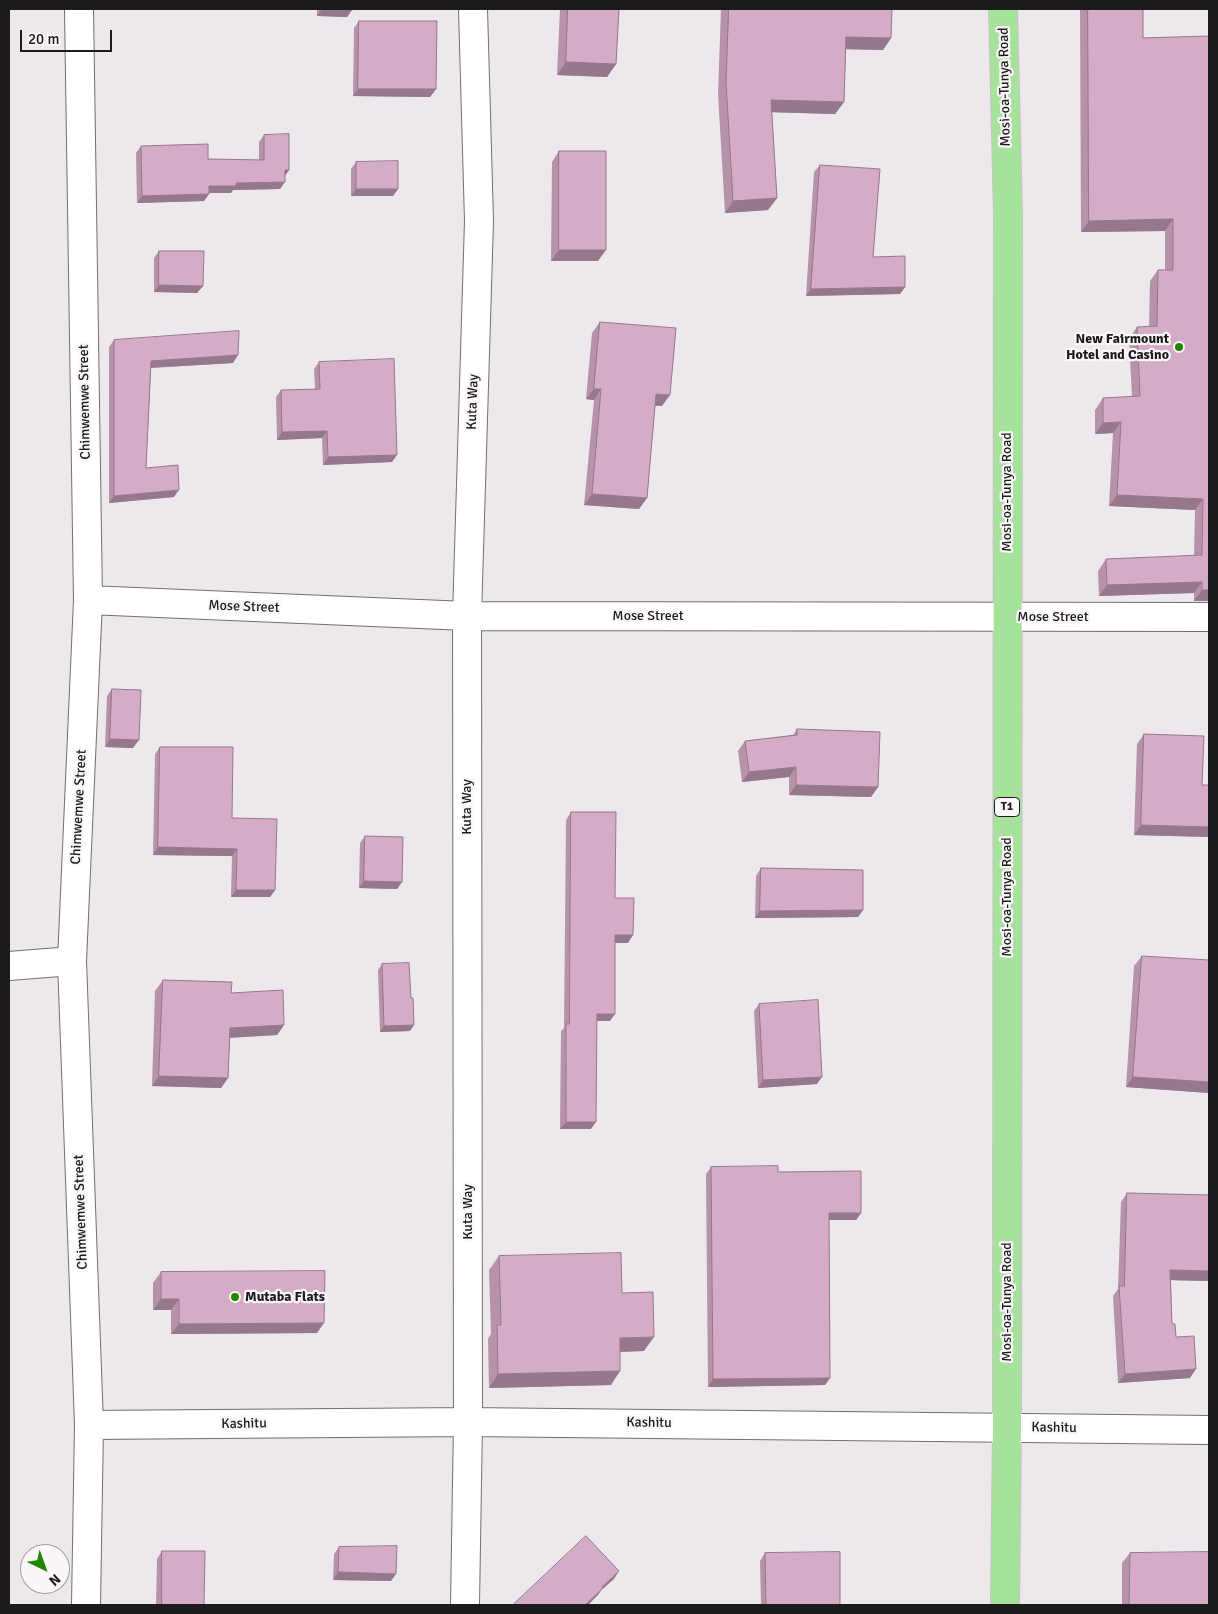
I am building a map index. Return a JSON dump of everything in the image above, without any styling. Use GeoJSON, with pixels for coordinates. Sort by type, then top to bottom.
{"type":"FeatureCollection","features":[{"type":"Feature","properties":{"kind":"highway","name":"Mosi-oa-Tunya Road"},"geometry":{"type":"LineString","coordinates":[[1003,9],[1008,214],[1006,617],[1007,1427],[1005,1605]]}},
{"type":"Feature","properties":{"kind":"street","name":"Chimwemwe Street"},"geometry":{"type":"LineString","coordinates":[[79,9],[88,600],[72,961],[89,1425],[86,1605]]}},
{"type":"Feature","properties":{"kind":"street","name":"Kuta Way"},"geometry":{"type":"LineString","coordinates":[[465,1605],[468,1422],[467,616],[479,221],[473,9]]}},
{"type":"Feature","properties":{"kind":"street","name":"Mose Street"},"geometry":{"type":"LineString","coordinates":[[88,600],[467,616],[1209,617]]}},
{"type":"Feature","properties":{"kind":"street"},"geometry":{"type":"LineString","coordinates":[[9,966],[72,961]]}},
{"type":"Feature","properties":{"kind":"street","name":"Kashitu"},"geometry":{"type":"LineString","coordinates":[[89,1425],[468,1422],[1209,1430]]}},
{"type":"Feature","properties":{"kind":"building"},"geometry":{"type":"Polygon","coordinates":[[[568,9],[619,9],[616,64],[566,62],[568,9]]]}},
{"type":"Feature","properties":{"kind":"building"},"geometry":{"type":"Polygon","coordinates":[[[729,9],[892,9],[891,38],[846,37],[844,102],[771,100],[777,198],[733,201],[726,82],[729,9]]]}},
{"type":"Feature","properties":{"kind":"building"},"geometry":{"type":"Polygon","coordinates":[[[1088,9],[1143,9],[1143,38],[1209,36],[1209,590],[1202,590],[1202,582],[1107,585],[1106,559],[1202,555],[1203,499],[1117,495],[1121,422],[1103,423],[1103,398],[1140,396],[1137,327],[1157,326],[1158,270],[1173,270],[1173,219],[1089,221],[1088,9]]]}},
{"type":"Feature","properties":{"kind":"building"},"geometry":{"type":"Polygon","coordinates":[[[359,21],[437,21],[436,89],[358,89],[359,21]]]}},
{"type":"Feature","properties":{"kind":"building"},"geometry":{"type":"Polygon","coordinates":[[[289,134],[289,170],[285,170],[285,182],[236,183],[236,186],[209,186],[209,194],[142,196],[141,146],[208,144],[208,159],[264,160],[264,135],[289,134]]]}},
{"type":"Feature","properties":{"kind":"building"},"geometry":{"type":"Polygon","coordinates":[[[559,151],[606,151],[606,250],[559,250],[559,151]]]}},
{"type":"Feature","properties":{"kind":"building"},"geometry":{"type":"Polygon","coordinates":[[[398,161],[398,189],[356,189],[356,162],[398,161]]]}},
{"type":"Feature","properties":{"kind":"building"},"geometry":{"type":"Polygon","coordinates":[[[820,165],[880,169],[873,257],[905,256],[905,287],[811,289],[820,165]]]}},
{"type":"Feature","properties":{"kind":"building"},"geometry":{"type":"Polygon","coordinates":[[[159,251],[204,251],[203,286],[159,285],[159,251]]]}},
{"type":"Feature","properties":{"kind":"building"},"geometry":{"type":"Polygon","coordinates":[[[600,322],[676,328],[670,395],[656,394],[647,498],[592,494],[601,389],[594,389],[600,322]]]}},
{"type":"Feature","properties":{"kind":"building"},"geometry":{"type":"Polygon","coordinates":[[[239,331],[238,355],[151,361],[146,468],[178,465],[179,490],[114,496],[114,340],[239,331]]]}},
{"type":"Feature","properties":{"kind":"building"},"geometry":{"type":"Polygon","coordinates":[[[394,359],[397,455],[328,457],[327,431],[282,432],[281,390],[320,389],[319,362],[394,359]]]}},
{"type":"Feature","properties":{"kind":"building"},"geometry":{"type":"Polygon","coordinates":[[[112,689],[141,690],[139,740],[110,739],[112,689]]]}},
{"type":"Feature","properties":{"kind":"building"},"geometry":{"type":"Polygon","coordinates":[[[797,729],[880,732],[878,787],[796,785],[796,767],[749,772],[745,741],[797,735],[797,729]]]}},
{"type":"Feature","properties":{"kind":"building"},"geometry":{"type":"Polygon","coordinates":[[[1144,734],[1204,736],[1202,785],[1209,785],[1209,827],[1141,825],[1144,734]]]}},
{"type":"Feature","properties":{"kind":"building"},"geometry":{"type":"Polygon","coordinates":[[[160,747],[233,747],[232,818],[277,819],[275,890],[236,890],[237,849],[158,847],[160,747]]]}},
{"type":"Feature","properties":{"kind":"building"},"geometry":{"type":"Polygon","coordinates":[[[571,812],[616,812],[615,898],[634,898],[633,935],[615,935],[615,1014],[597,1014],[596,1122],[566,1122],[566,1024],[569,1024],[571,812]]]}},
{"type":"Feature","properties":{"kind":"building"},"geometry":{"type":"Polygon","coordinates":[[[365,836],[403,837],[402,882],[364,881],[365,836]]]}},
{"type":"Feature","properties":{"kind":"building"},"geometry":{"type":"Polygon","coordinates":[[[761,868],[863,870],[863,910],[760,911],[761,868]]]}},
{"type":"Feature","properties":{"kind":"building"},"geometry":{"type":"Polygon","coordinates":[[[1142,956],[1209,960],[1209,1082],[1133,1077],[1142,956]]]}},
{"type":"Feature","properties":{"kind":"building"},"geometry":{"type":"Polygon","coordinates":[[[409,963],[414,1025],[384,1026],[382,964],[409,963]]]}},
{"type":"Feature","properties":{"kind":"building"},"geometry":{"type":"Polygon","coordinates":[[[163,980],[232,982],[231,993],[283,990],[284,1025],[230,1028],[228,1078],[159,1076],[163,980]]]}},
{"type":"Feature","properties":{"kind":"building"},"geometry":{"type":"Polygon","coordinates":[[[818,1000],[822,1077],[763,1080],[759,1004],[818,1000]]]}},
{"type":"Feature","properties":{"kind":"building"},"geometry":{"type":"Polygon","coordinates":[[[778,1166],[778,1172],[861,1171],[861,1213],[829,1213],[830,1378],[713,1379],[711,1167],[778,1166]]]}},
{"type":"Feature","properties":{"kind":"building"},"geometry":{"type":"Polygon","coordinates":[[[1127,1193],[1209,1195],[1209,1271],[1170,1270],[1172,1324],[1175,1324],[1176,1337],[1194,1336],[1196,1369],[1125,1374],[1119,1286],[1124,1286],[1127,1193]]]}},
{"type":"Feature","properties":{"kind":"building"},"geometry":{"type":"Polygon","coordinates":[[[621,1253],[622,1293],[653,1292],[654,1337],[620,1338],[620,1371],[498,1374],[497,1325],[501,1325],[499,1256],[621,1253]]]}},
{"type":"Feature","properties":{"kind":"building","name":"Mutaba Flats"},"geometry":{"type":"Polygon","coordinates":[[[325,1271],[324,1323],[179,1324],[179,1299],[161,1299],[161,1272],[325,1271]]]}},
{"type":"Feature","properties":{"kind":"building"},"geometry":{"type":"Polygon","coordinates":[[[586,1536],[619,1571],[603,1588],[585,1605],[513,1605],[586,1536]]]}},
{"type":"Feature","properties":{"kind":"building"},"geometry":{"type":"Polygon","coordinates":[[[397,1546],[396,1574],[338,1572],[339,1547],[397,1546]]]}},
{"type":"Feature","properties":{"kind":"building"},"geometry":{"type":"Polygon","coordinates":[[[162,1551],[205,1551],[204,1605],[162,1605],[162,1551]]]}},
{"type":"Feature","properties":{"kind":"building"},"geometry":{"type":"Polygon","coordinates":[[[840,1552],[840,1605],[766,1605],[765,1553],[840,1552]]]}},
{"type":"Feature","properties":{"kind":"building"},"geometry":{"type":"Polygon","coordinates":[[[1209,1552],[1209,1605],[1129,1605],[1130,1553],[1209,1552]]]}},
{"type":"Feature","properties":{"kind":"place","name":"New Fairmount Hotel and Casino"},"geometry":{"type":"Point","coordinates":[1179,347]}},
{"type":"Feature","properties":{"kind":"place","name":"Mutaba Flats"},"geometry":{"type":"Point","coordinates":[235,1297]}}]}
